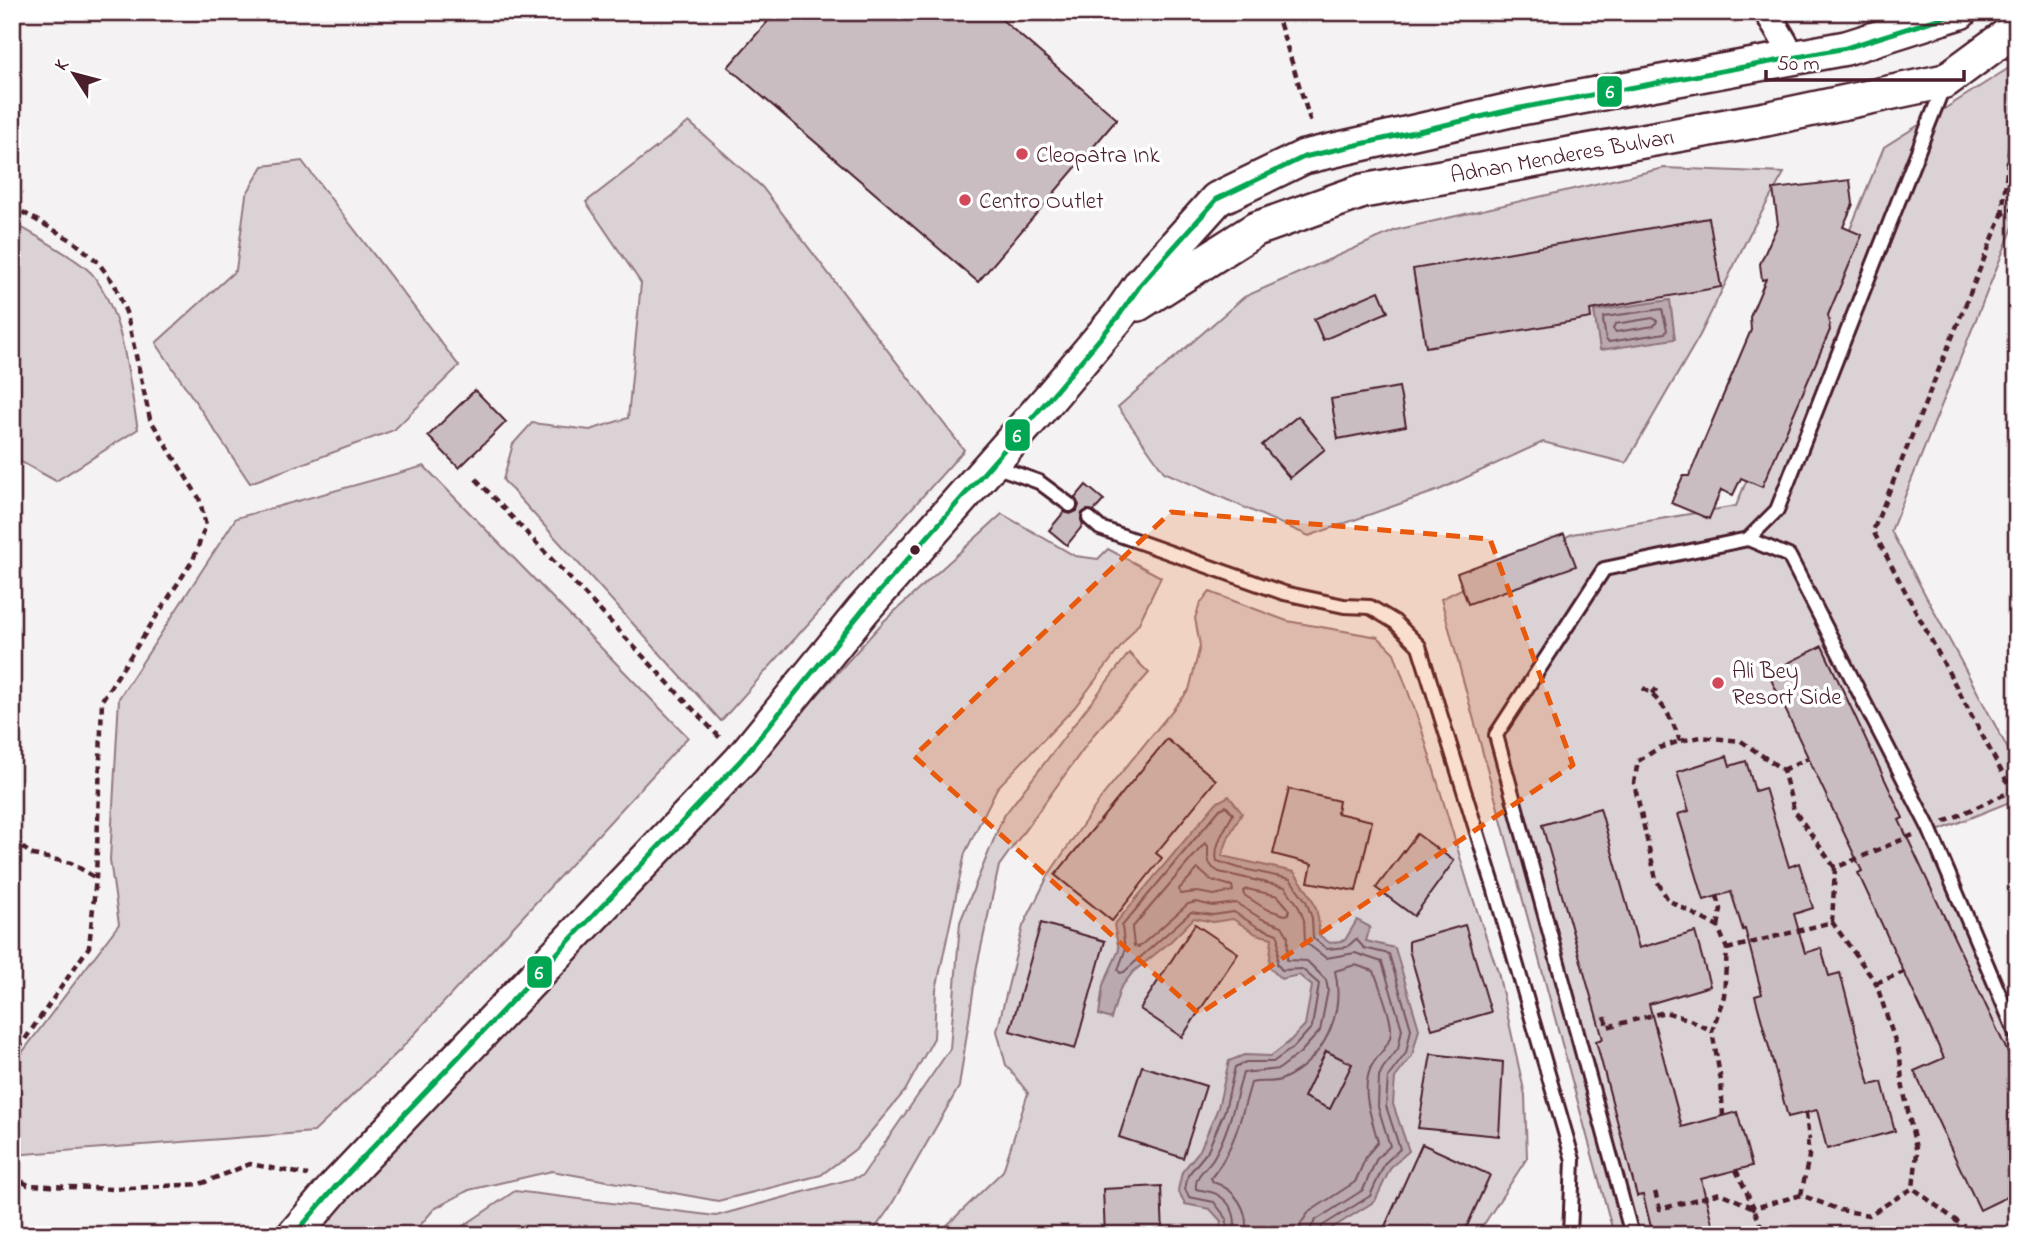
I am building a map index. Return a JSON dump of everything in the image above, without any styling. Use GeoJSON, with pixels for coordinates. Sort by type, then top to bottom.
{"type":"FeatureCollection","features":[{"type":"Feature","properties":{"kind":"main road","name":"Adnan Menderes Bulvarı"},"geometry":{"type":"LineString","coordinates":[[294,1235],[335,1187],[741,760],[863,610],[991,465],[1118,317],[1141,284],[1217,199],[1304,157],[1516,109],[1846,48],[1961,12]]}},
{"type":"Feature","properties":{"kind":"main road","name":"Adnan Menderes Bulvarı"},"geometry":{"type":"LineString","coordinates":[[1118,317],[1256,229],[1363,191],[1766,119],[1945,82],[2017,28]]}},
{"type":"Feature","properties":{"kind":"street"},"geometry":{"type":"LineString","coordinates":[[1767,12],[1794,58]]}},
{"type":"Feature","properties":{"kind":"lane"},"geometry":{"type":"LineString","coordinates":[[1632,1235],[1496,734],[1604,569],[1748,539],[1777,510],[1945,82]]}},
{"type":"Feature","properties":{"kind":"lane"},"geometry":{"type":"LineString","coordinates":[[991,465],[1040,482],[1070,505]]}},
{"type":"Feature","properties":{"kind":"lane"},"geometry":{"type":"LineString","coordinates":[[1088,519],[1100,528],[1284,593],[1344,606],[1370,607],[1395,622],[1419,646],[1494,887],[1573,1160],[1570,1235]]}},
{"type":"Feature","properties":{"kind":"lane"},"geometry":{"type":"LineString","coordinates":[[1748,539],[1789,556],[1929,828],[2017,1036]]}},
{"type":"Feature","properties":{"kind":"path"},"geometry":{"type":"LineString","coordinates":[[1276,12],[1320,153]]}},
{"type":"Feature","properties":{"kind":"path"},"geometry":{"type":"LineString","coordinates":[[1835,868],[2012,792],[1873,531],[2002,215],[2014,109],[2017,106]]}},
{"type":"Feature","properties":{"kind":"path"},"geometry":{"type":"LineString","coordinates":[[12,206],[73,242],[97,261],[115,285],[127,315],[150,419],[199,498],[206,525],[193,559],[102,700],[96,878],[89,947],[12,1058]]}},
{"type":"Feature","properties":{"kind":"path"},"geometry":{"type":"LineString","coordinates":[[2002,215],[2017,206]]}},
{"type":"Feature","properties":{"kind":"path"},"geometry":{"type":"LineString","coordinates":[[476,479],[741,760]]}},
{"type":"Feature","properties":{"kind":"path"},"geometry":{"type":"LineString","coordinates":[[1643,688],[1652,694],[1671,717],[1680,741]]}},
{"type":"Feature","properties":{"kind":"path"},"geometry":{"type":"LineString","coordinates":[[1652,694],[1657,688]]}},
{"type":"Feature","properties":{"kind":"path"},"geometry":{"type":"LineString","coordinates":[[1718,927],[1668,900],[1656,879],[1633,783],[1638,761],[1659,748],[1701,737],[1741,741],[1783,770],[1794,810],[1835,868],[1832,922],[1876,984],[1900,1056],[1902,1083],[1917,1153],[1913,1188]]}},
{"type":"Feature","properties":{"kind":"path"},"geometry":{"type":"LineString","coordinates":[[1783,770],[1808,758]]}},
{"type":"Feature","properties":{"kind":"path"},"geometry":{"type":"LineString","coordinates":[[12,840],[33,855],[71,863],[96,878]]}},
{"type":"Feature","properties":{"kind":"path"},"geometry":{"type":"LineString","coordinates":[[1717,896],[1721,909],[1718,927],[1727,949],[1724,996],[1712,1031],[1721,1081],[1723,1116]]}},
{"type":"Feature","properties":{"kind":"path"},"geometry":{"type":"LineString","coordinates":[[1727,949],[1832,922]]}},
{"type":"Feature","properties":{"kind":"path"},"geometry":{"type":"LineString","coordinates":[[1876,984],[1904,972]]}},
{"type":"Feature","properties":{"kind":"path"},"geometry":{"type":"LineString","coordinates":[[1605,1017],[1607,1027],[1665,1012],[1688,1018],[1712,1031]]}},
{"type":"Feature","properties":{"kind":"path"},"geometry":{"type":"LineString","coordinates":[[1801,1195],[1809,1156],[1806,1113]]}},
{"type":"Feature","properties":{"kind":"path"},"geometry":{"type":"LineString","coordinates":[[12,1175],[28,1185],[113,1189],[200,1184],[250,1164],[302,1173],[335,1187]]}},
{"type":"Feature","properties":{"kind":"path"},"geometry":{"type":"LineString","coordinates":[[1736,1170],[1764,1235]]}},
{"type":"Feature","properties":{"kind":"path"},"geometry":{"type":"LineString","coordinates":[[1655,1192],[1660,1209],[1720,1193],[1754,1208],[1801,1195],[1840,1210],[1869,1215],[1913,1188]]}},
{"type":"Feature","properties":{"kind":"path"},"geometry":{"type":"LineString","coordinates":[[1913,1188],[1975,1235]]}},
{"type":"Feature","properties":{"kind":"highlighted area"},"geometry":{"type":"Polygon","coordinates":[[[1171,512],[1490,539],[1573,765],[1199,1014],[914,756],[1171,512]]]}},
{"type":"Feature","properties":{"kind":"shaded area","name":"Ali Bey Resort Side"},"geometry":{"type":"Polygon","coordinates":[[[2017,63],[2017,226],[2013,227],[1891,531],[2017,766],[2017,799],[1925,836],[2017,1048],[2017,1235],[1614,1235],[1441,599],[1572,534],[1736,506],[1884,147],[2017,63]]]}},
{"type":"Feature","properties":{"kind":"shaded area"},"geometry":{"type":"Polygon","coordinates":[[[689,122],[762,187],[964,450],[721,721],[503,480],[513,444],[532,423],[590,430],[628,418],[641,283],[586,202],[689,122]]]}},
{"type":"Feature","properties":{"kind":"shaded area"},"geometry":{"type":"Polygon","coordinates":[[[302,161],[459,366],[394,430],[250,483],[156,343],[236,270],[246,195],[263,166],[302,161]]]}},
{"type":"Feature","properties":{"kind":"shaded area"},"geometry":{"type":"Polygon","coordinates":[[[1664,168],[1784,173],[1750,233],[1700,335],[1626,463],[1543,442],[1439,490],[1309,536],[1164,472],[1118,407],[1244,297],[1396,230],[1664,168]]]}},
{"type":"Feature","properties":{"kind":"shaded area"},"geometry":{"type":"Polygon","coordinates":[[[12,222],[78,262],[93,275],[104,292],[124,349],[138,429],[56,481],[12,457],[12,222]]]}},
{"type":"Feature","properties":{"kind":"shaded area"},"geometry":{"type":"Polygon","coordinates":[[[424,466],[688,737],[399,1051],[314,1132],[12,1155],[12,1066],[119,924],[110,860],[119,698],[236,518],[424,466]]]}},
{"type":"Feature","properties":{"kind":"shaded area"},"geometry":{"type":"Polygon","coordinates":[[[1002,514],[1075,556],[1098,559],[1108,549],[1161,577],[1139,623],[1074,708],[997,788],[965,853],[936,990],[934,1038],[905,1091],[857,1148],[821,1175],[718,1201],[552,1171],[469,1190],[434,1209],[412,1235],[311,1235],[672,857],[884,621],[1002,514]]]}},
{"type":"Feature","properties":{"kind":"shaded area"},"geometry":{"type":"Polygon","coordinates":[[[1210,592],[1287,621],[1378,637],[1394,653],[1421,727],[1469,887],[1498,972],[1525,1095],[1527,1158],[1477,1235],[937,1235],[1003,1171],[1028,1093],[1006,1065],[997,1031],[1023,926],[1049,874],[1103,795],[1189,690],[1200,646],[1195,618],[1200,604],[1210,592]]]}},
{"type":"Feature","properties":{"kind":"shaded area"},"geometry":{"type":"Polygon","coordinates":[[[1129,653],[1149,673],[1095,733],[999,866],[977,966],[959,1087],[889,1209],[870,1235],[450,1235],[515,1191],[716,1216],[862,1176],[950,1049],[960,922],[1003,817],[1129,653]]]}},
{"type":"Feature","properties":{"kind":"water"},"geometry":{"type":"Polygon","coordinates":[[[1670,300],[1675,339],[1600,350],[1594,311],[1670,300]]]}},
{"type":"Feature","properties":{"kind":"water"},"geometry":{"type":"Polygon","coordinates":[[[1229,796],[1242,813],[1222,856],[1294,872],[1313,901],[1318,916],[1319,935],[1330,943],[1345,940],[1357,920],[1370,927],[1366,941],[1395,948],[1419,1029],[1412,1056],[1395,1078],[1393,1104],[1409,1151],[1391,1167],[1375,1201],[1321,1235],[1218,1235],[1221,1221],[1210,1209],[1185,1204],[1178,1190],[1182,1172],[1200,1150],[1218,1108],[1229,1061],[1244,1055],[1271,1056],[1305,1025],[1312,986],[1299,975],[1281,979],[1269,967],[1272,938],[1256,934],[1233,919],[1213,922],[1194,918],[1169,943],[1133,972],[1120,989],[1111,1019],[1099,1015],[1103,985],[1119,950],[1114,925],[1216,803],[1229,796]]]}},
{"type":"Feature","properties":{"kind":"building","name":"Centro Outlet"},"geometry":{"type":"Polygon","coordinates":[[[776,12],[993,12],[1117,119],[978,282],[728,67],[776,12]]]}},
{"type":"Feature","properties":{"kind":"building"},"geometry":{"type":"Polygon","coordinates":[[[1850,180],[1853,204],[1843,227],[1862,235],[1828,315],[1830,330],[1762,487],[1741,478],[1733,495],[1721,490],[1709,519],[1671,503],[1683,476],[1689,476],[1751,330],[1750,317],[1766,279],[1762,280],[1760,264],[1778,224],[1773,189],[1850,180]]]}},
{"type":"Feature","properties":{"kind":"building"},"geometry":{"type":"Polygon","coordinates":[[[1709,218],[1721,287],[1590,310],[1591,318],[1426,347],[1413,269],[1709,218]]]}},
{"type":"Feature","properties":{"kind":"building"},"geometry":{"type":"Polygon","coordinates":[[[1379,291],[1388,312],[1323,340],[1314,319],[1379,291]]]}},
{"type":"Feature","properties":{"kind":"building"},"geometry":{"type":"Polygon","coordinates":[[[1399,387],[1406,426],[1338,439],[1331,399],[1399,387]]]}},
{"type":"Feature","properties":{"kind":"building"},"geometry":{"type":"Polygon","coordinates":[[[475,390],[506,422],[459,468],[428,436],[475,390]]]}},
{"type":"Feature","properties":{"kind":"building"},"geometry":{"type":"Polygon","coordinates":[[[1298,416],[1325,449],[1290,478],[1262,445],[1298,416]]]}},
{"type":"Feature","properties":{"kind":"building"},"geometry":{"type":"Polygon","coordinates":[[[1086,485],[1104,500],[1094,511],[1087,510],[1082,513],[1083,525],[1067,545],[1049,530],[1064,512],[1070,514],[1077,511],[1079,505],[1075,498],[1086,485]]]}},
{"type":"Feature","properties":{"kind":"building"},"geometry":{"type":"Polygon","coordinates":[[[1564,534],[1576,566],[1468,604],[1457,573],[1564,534]]]}},
{"type":"Feature","properties":{"kind":"building"},"geometry":{"type":"Polygon","coordinates":[[[1822,646],[1903,818],[1899,820],[2017,1072],[2017,1192],[1980,1210],[1914,1071],[1944,1058],[1858,873],[1862,871],[1768,673],[1822,646]]]}},
{"type":"Feature","properties":{"kind":"building"},"geometry":{"type":"Polygon","coordinates":[[[1167,739],[1216,780],[1156,853],[1162,858],[1112,921],[1055,875],[1167,739]]]}},
{"type":"Feature","properties":{"kind":"building"},"geometry":{"type":"Polygon","coordinates":[[[1727,756],[1730,766],[1746,761],[1755,791],[1765,788],[1789,867],[1799,863],[1813,908],[1794,914],[1805,953],[1821,948],[1829,976],[1840,973],[1870,1085],[1882,1082],[1895,1131],[1827,1149],[1817,1110],[1788,1117],[1755,996],[1762,994],[1745,929],[1743,930],[1731,892],[1704,900],[1678,814],[1689,811],[1677,772],[1727,756]]]}},
{"type":"Feature","properties":{"kind":"building"},"geometry":{"type":"Polygon","coordinates":[[[1289,789],[1339,801],[1337,813],[1372,821],[1356,891],[1308,882],[1312,864],[1273,854],[1289,789]]]}},
{"type":"Feature","properties":{"kind":"building"},"geometry":{"type":"Polygon","coordinates":[[[1600,808],[1639,948],[1695,932],[1710,986],[1649,1004],[1682,1127],[1737,1112],[1752,1166],[1701,1179],[1715,1235],[1653,1235],[1643,1195],[1637,1196],[1596,1041],[1603,1039],[1542,825],[1600,808]]]}},
{"type":"Feature","properties":{"kind":"building"},"geometry":{"type":"Polygon","coordinates":[[[1417,834],[1454,861],[1414,916],[1376,888],[1417,834]]]}},
{"type":"Feature","properties":{"kind":"building"},"geometry":{"type":"Polygon","coordinates":[[[1041,923],[1105,941],[1075,1049],[1010,1031],[1041,923]]]}},
{"type":"Feature","properties":{"kind":"building"},"geometry":{"type":"Polygon","coordinates":[[[1195,924],[1238,953],[1182,1037],[1140,1009],[1195,924]]]}},
{"type":"Feature","properties":{"kind":"building"},"geometry":{"type":"Polygon","coordinates":[[[1465,925],[1491,1012],[1432,1029],[1409,950],[1409,941],[1465,925]]]}},
{"type":"Feature","properties":{"kind":"building"},"geometry":{"type":"Polygon","coordinates":[[[1326,1051],[1352,1064],[1330,1109],[1304,1097],[1326,1051]]]}},
{"type":"Feature","properties":{"kind":"building"},"geometry":{"type":"Polygon","coordinates":[[[1431,1054],[1503,1062],[1499,1136],[1418,1128],[1431,1054]]]}},
{"type":"Feature","properties":{"kind":"building"},"geometry":{"type":"Polygon","coordinates":[[[1142,1066],[1206,1086],[1183,1158],[1119,1137],[1142,1066]]]}},
{"type":"Feature","properties":{"kind":"building"},"geometry":{"type":"Polygon","coordinates":[[[1422,1144],[1490,1175],[1463,1235],[1381,1235],[1422,1144]]]}},
{"type":"Feature","properties":{"kind":"building"},"geometry":{"type":"Polygon","coordinates":[[[1161,1186],[1163,1235],[1105,1235],[1103,1189],[1161,1186]]]}},
{"type":"Feature","properties":{"kind":"transit line","name":"6"},"geometry":{"type":"LineString","coordinates":[[294,1235],[335,1187],[741,760],[863,610],[1048,400],[1118,317],[1141,284],[1217,199],[1304,157],[1515,109],[1846,48],[1960,12]]}},
{"type":"Feature","properties":{"kind":"place","name":"Cleopatra Ink"},"geometry":{"type":"Point","coordinates":[1022,154]}},
{"type":"Feature","properties":{"kind":"place","name":"Centro Outlet"},"geometry":{"type":"Point","coordinates":[965,200]}},
{"type":"Feature","properties":{"kind":"place","name":"Ali Bey Resort Side"},"geometry":{"type":"Point","coordinates":[1718,683]}}]}
